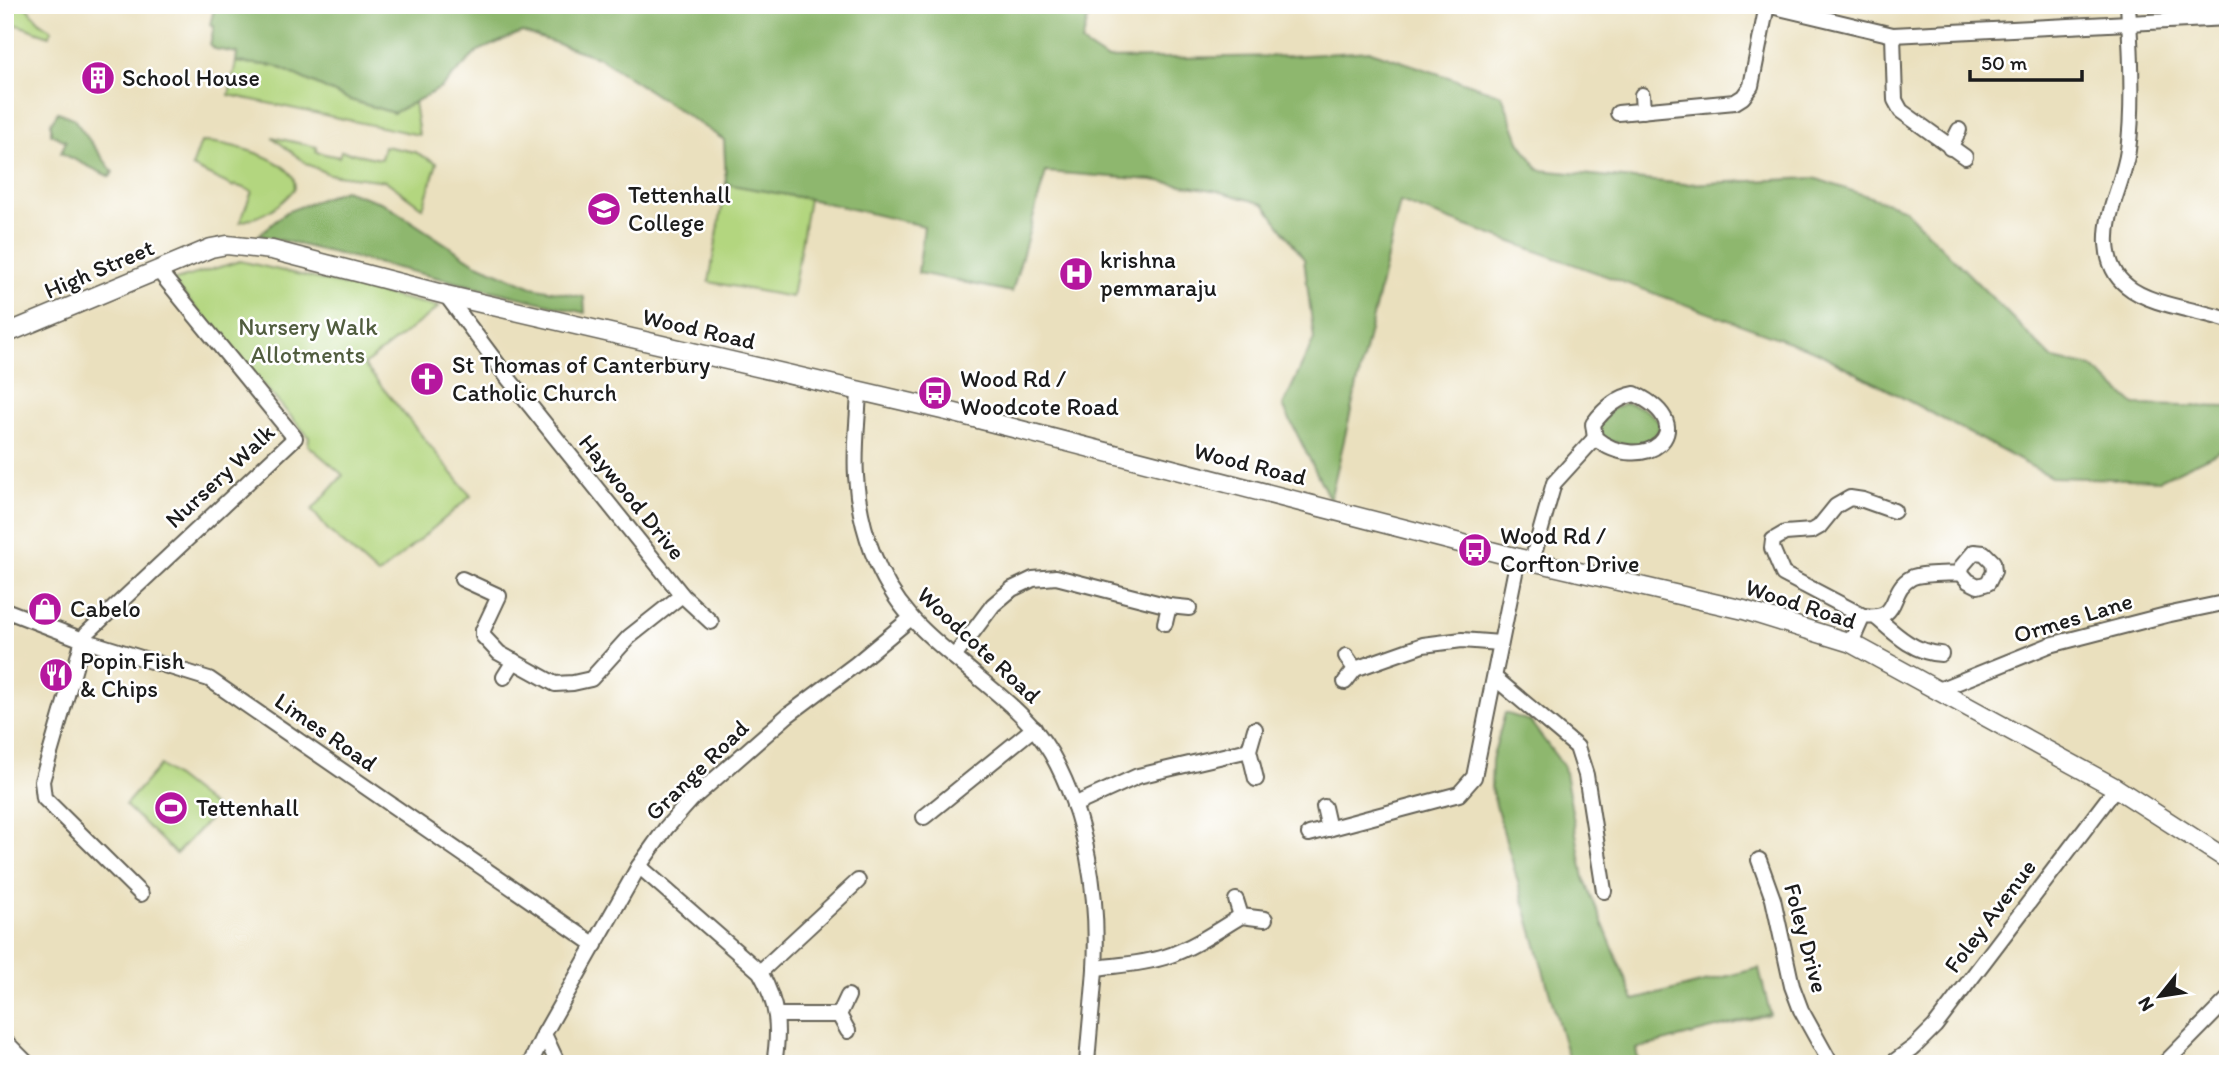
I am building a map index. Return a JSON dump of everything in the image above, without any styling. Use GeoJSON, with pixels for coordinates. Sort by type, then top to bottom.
{"type":"FeatureCollection","features":[{"type":"Feature","properties":{"kind":"street"},"geometry":{"type":"LineString","coordinates":[[1618,113],[1735,102],[1743,97],[1751,86],[1767,5],[1893,35],[2228,18]]}},
{"type":"Feature","properties":{"kind":"street"},"geometry":{"type":"LineString","coordinates":[[2128,5],[2129,139],[2128,153],[2108,221],[2110,266],[2125,285],[2142,296],[2228,320]]}},
{"type":"Feature","properties":{"kind":"street"},"geometry":{"type":"LineString","coordinates":[[1893,35],[1895,100],[1901,111],[1965,157]]}},
{"type":"Feature","properties":{"kind":"street"},"geometry":{"type":"LineString","coordinates":[[1642,95],[1643,111]]}},
{"type":"Feature","properties":{"kind":"street"},"geometry":{"type":"LineString","coordinates":[[1950,148],[1959,130]]}},
{"type":"Feature","properties":{"kind":"street","name":"Wood Road"},"geometry":{"type":"LineString","coordinates":[[211,248],[227,245],[272,250],[446,295],[951,412],[1525,559],[1744,610],[1851,643],[2116,788],[2228,860]]}},
{"type":"Feature","properties":{"kind":"street","name":"High Street"},"geometry":{"type":"LineString","coordinates":[[5,334],[211,248]]}},
{"type":"Feature","properties":{"kind":"street","name":"Nursery Walk"},"geometry":{"type":"LineString","coordinates":[[83,640],[87,633],[165,558],[295,438],[158,271]]}},
{"type":"Feature","properties":{"kind":"street","name":"Haywood Drive"},"geometry":{"type":"LineString","coordinates":[[446,295],[508,378],[681,596],[711,622]]}},
{"type":"Feature","properties":{"kind":"street","name":"Woodcote Road"},"geometry":{"type":"LineString","coordinates":[[859,391],[856,476],[864,524],[874,556],[889,589],[911,618],[1034,728],[1051,754],[1074,806],[1093,892],[1095,968],[1087,1064]]}},
{"type":"Feature","properties":{"kind":"street"},"geometry":{"type":"LineString","coordinates":[[1636,394],[1647,399],[1667,420],[1667,435],[1653,450],[1631,452],[1607,447],[1595,438],[1593,424],[1604,410],[1625,396],[1636,394]]}},
{"type":"Feature","properties":{"kind":"street"},"geometry":{"type":"LineString","coordinates":[[1309,834],[1459,794],[1474,777],[1500,643],[1525,559],[1554,483],[1595,438]]}},
{"type":"Feature","properties":{"kind":"street"},"geometry":{"type":"LineString","coordinates":[[1894,511],[1850,498],[1836,506],[1819,527],[1812,531],[1785,533],[1773,540],[1772,548],[1783,574],[1870,617],[1903,641],[1928,653],[1941,654]]}},
{"type":"Feature","properties":{"kind":"street"},"geometry":{"type":"LineString","coordinates":[[1851,643],[1870,617],[1892,608],[1903,585],[1912,577],[1961,573]]}},
{"type":"Feature","properties":{"kind":"street"},"geometry":{"type":"LineString","coordinates":[[954,657],[993,606],[1012,589],[1033,579],[1056,577],[1169,606],[1189,608]]}},
{"type":"Feature","properties":{"kind":"street"},"geometry":{"type":"LineString","coordinates":[[462,579],[499,596],[483,629],[483,636],[499,653],[555,684],[591,679],[629,637],[681,596]]}},
{"type":"Feature","properties":{"kind":"street","name":"Ormes Lane"},"geometry":{"type":"LineString","coordinates":[[1936,691],[2050,645],[2166,614],[2228,602]]}},
{"type":"Feature","properties":{"kind":"street"},"geometry":{"type":"LineString","coordinates":[[1165,623],[1169,606]]}},
{"type":"Feature","properties":{"kind":"street","name":"Limes Road"},"geometry":{"type":"LineString","coordinates":[[5,610],[83,640],[209,679],[595,945]]}},
{"type":"Feature","properties":{"kind":"street","name":"Grange Road"},"geometry":{"type":"LineString","coordinates":[[530,1064],[544,1034],[639,866],[666,828],[691,800],[788,715],[911,618]]}},
{"type":"Feature","properties":{"kind":"street"},"geometry":{"type":"LineString","coordinates":[[83,640],[42,781],[44,798],[141,894]]}},
{"type":"Feature","properties":{"kind":"street"},"geometry":{"type":"LineString","coordinates":[[1345,682],[1355,669],[1423,645],[1462,640],[1500,643]]}},
{"type":"Feature","properties":{"kind":"street"},"geometry":{"type":"LineString","coordinates":[[1346,656],[1355,669]]}},
{"type":"Feature","properties":{"kind":"street"},"geometry":{"type":"LineString","coordinates":[[504,677],[514,661]]}},
{"type":"Feature","properties":{"kind":"street"},"geometry":{"type":"LineString","coordinates":[[1495,678],[1577,747],[1586,775],[1604,891]]}},
{"type":"Feature","properties":{"kind":"street","name":"Woodcote Road"},"geometry":{"type":"LineString","coordinates":[[924,817],[1034,728]]}},
{"type":"Feature","properties":{"kind":"street"},"geometry":{"type":"LineString","coordinates":[[1255,729],[1249,750],[1256,779]]}},
{"type":"Feature","properties":{"kind":"street"},"geometry":{"type":"LineString","coordinates":[[1074,806],[1138,776],[1249,750]]}},
{"type":"Feature","properties":{"kind":"street","name":"Foley Avenue"},"geometry":{"type":"LineString","coordinates":[[1891,1064],[1914,1047],[1935,1026],[2116,788]]}},
{"type":"Feature","properties":{"kind":"street"},"geometry":{"type":"LineString","coordinates":[[1324,807],[1329,829]]}},
{"type":"Feature","properties":{"kind":"street","name":"Foley Drive"},"geometry":{"type":"LineString","coordinates":[[1759,860],[1773,899],[1792,986],[1801,1010],[1831,1064]]}},
{"type":"Feature","properties":{"kind":"street"},"geometry":{"type":"LineString","coordinates":[[639,866],[760,972],[770,991],[777,1015],[774,1064]]}},
{"type":"Feature","properties":{"kind":"street"},"geometry":{"type":"LineString","coordinates":[[760,972],[858,881]]}},
{"type":"Feature","properties":{"kind":"street"},"geometry":{"type":"LineString","coordinates":[[1236,900],[1241,916]]}},
{"type":"Feature","properties":{"kind":"street"},"geometry":{"type":"LineString","coordinates":[[1095,968],[1167,957],[1212,935],[1241,916],[1265,919]]}},
{"type":"Feature","properties":{"kind":"street"},"geometry":{"type":"LineString","coordinates":[[839,1015],[848,996]]}},
{"type":"Feature","properties":{"kind":"street"},"geometry":{"type":"LineString","coordinates":[[2164,1064],[2228,999]]}},
{"type":"Feature","properties":{"kind":"street"},"geometry":{"type":"LineString","coordinates":[[777,1015],[839,1015]]}},
{"type":"Feature","properties":{"kind":"street"},"geometry":{"type":"LineString","coordinates":[[839,1015],[848,1031]]}},
{"type":"Feature","properties":{"kind":"street"},"geometry":{"type":"LineString","coordinates":[[544,1034],[558,1064]]}},
{"type":"Feature","properties":{"kind":"street"},"geometry":{"type":"LineString","coordinates":[[5,1041],[28,1064]]}},
{"type":"Feature","properties":{"kind":"green space"},"geometry":{"type":"Polygon","coordinates":[[[5,5],[24,5],[41,23],[52,30],[49,36],[12,23],[5,17],[5,5]]]}},
{"type":"Feature","properties":{"kind":"green space"},"geometry":{"type":"Polygon","coordinates":[[[215,5],[1016,5],[1035,12],[1091,5],[1082,43],[1106,59],[1290,56],[1371,51],[1502,95],[1519,141],[1539,170],[1686,184],[1814,178],[1903,208],[2053,359],[2092,367],[2135,405],[2228,407],[2228,447],[2160,480],[2051,477],[1817,352],[1400,202],[1330,500],[1283,406],[1314,339],[1304,259],[1264,204],[1218,191],[1152,180],[1046,172],[1012,292],[918,273],[924,226],[809,199],[726,184],[724,140],[598,57],[522,32],[478,51],[441,88],[394,113],[350,100],[276,66],[236,62],[237,53],[215,49],[210,45],[214,26],[210,25],[215,5]]]}},
{"type":"Feature","properties":{"kind":"green space"},"geometry":{"type":"Polygon","coordinates":[[[236,62],[276,66],[350,100],[393,113],[414,102],[419,135],[229,95],[236,62]]]}},
{"type":"Feature","properties":{"kind":"green space"},"geometry":{"type":"Polygon","coordinates":[[[58,112],[73,118],[113,172],[110,177],[61,153],[66,141],[51,134],[51,123],[58,112]]]}},
{"type":"Feature","properties":{"kind":"green space"},"geometry":{"type":"Polygon","coordinates":[[[272,137],[317,147],[316,152],[339,157],[341,151],[381,159],[384,146],[415,152],[437,163],[423,208],[386,181],[328,174],[307,164],[272,137]]]}},
{"type":"Feature","properties":{"kind":"green space"},"geometry":{"type":"Polygon","coordinates":[[[201,142],[224,144],[264,156],[286,169],[294,178],[295,188],[271,210],[240,222],[252,191],[235,185],[234,187],[192,167],[201,142]]]}},
{"type":"Feature","properties":{"kind":"green space"},"geometry":{"type":"Polygon","coordinates":[[[726,184],[809,199],[792,297],[709,282],[726,184]]]}},
{"type":"Feature","properties":{"kind":"green space"},"geometry":{"type":"Polygon","coordinates":[[[344,190],[383,203],[475,263],[532,287],[584,297],[585,313],[259,235],[286,212],[344,190]]]}},
{"type":"Feature","properties":{"kind":"green space","name":"Nursery Walk Allotments"},"geometry":{"type":"Polygon","coordinates":[[[240,261],[439,307],[364,365],[471,496],[378,575],[328,530],[312,510],[343,475],[308,445],[309,437],[172,281],[240,261]]]}},
{"type":"Feature","properties":{"kind":"green space"},"geometry":{"type":"Polygon","coordinates":[[[1625,403],[1641,408],[1653,416],[1660,424],[1657,437],[1638,445],[1604,440],[1598,428],[1612,409],[1625,403]]]}},
{"type":"Feature","properties":{"kind":"green space"},"geometry":{"type":"Polygon","coordinates":[[[1505,713],[1530,721],[1564,767],[1584,878],[1634,1000],[1759,968],[1770,1014],[1636,1049],[1639,1064],[1570,1064],[1491,788],[1492,760],[1505,713]]]}},
{"type":"Feature","properties":{"kind":"green space","name":"Tettenhall"},"geometry":{"type":"Polygon","coordinates":[[[160,765],[218,810],[176,854],[125,805],[160,765]]]}},
{"type":"Feature","properties":{"kind":"place","name":"School House"},"geometry":{"type":"Point","coordinates":[98,78]}},
{"type":"Feature","properties":{"kind":"place","name":"Tettenhall College"},"geometry":{"type":"Point","coordinates":[604,209]}},
{"type":"Feature","properties":{"kind":"place","name":"krishna pemmaraju"},"geometry":{"type":"Point","coordinates":[1076,274]}},
{"type":"Feature","properties":{"kind":"place","name":"St Thomas of Canterbury Catholic Church"},"geometry":{"type":"Point","coordinates":[427,379]}},
{"type":"Feature","properties":{"kind":"place","name":"Wood Rd / Woodcote Road"},"geometry":{"type":"Point","coordinates":[935,393]}},
{"type":"Feature","properties":{"kind":"place","name":"Wood Rd / Corfton Drive"},"geometry":{"type":"Point","coordinates":[1475,550]}},
{"type":"Feature","properties":{"kind":"place","name":"Cabelo"},"geometry":{"type":"Point","coordinates":[45,609]}},
{"type":"Feature","properties":{"kind":"place","name":"Popin Fish & Chips"},"geometry":{"type":"Point","coordinates":[56,675]}},
{"type":"Feature","properties":{"kind":"place","name":"Tettenhall"},"geometry":{"type":"Point","coordinates":[171,808]}}]}
